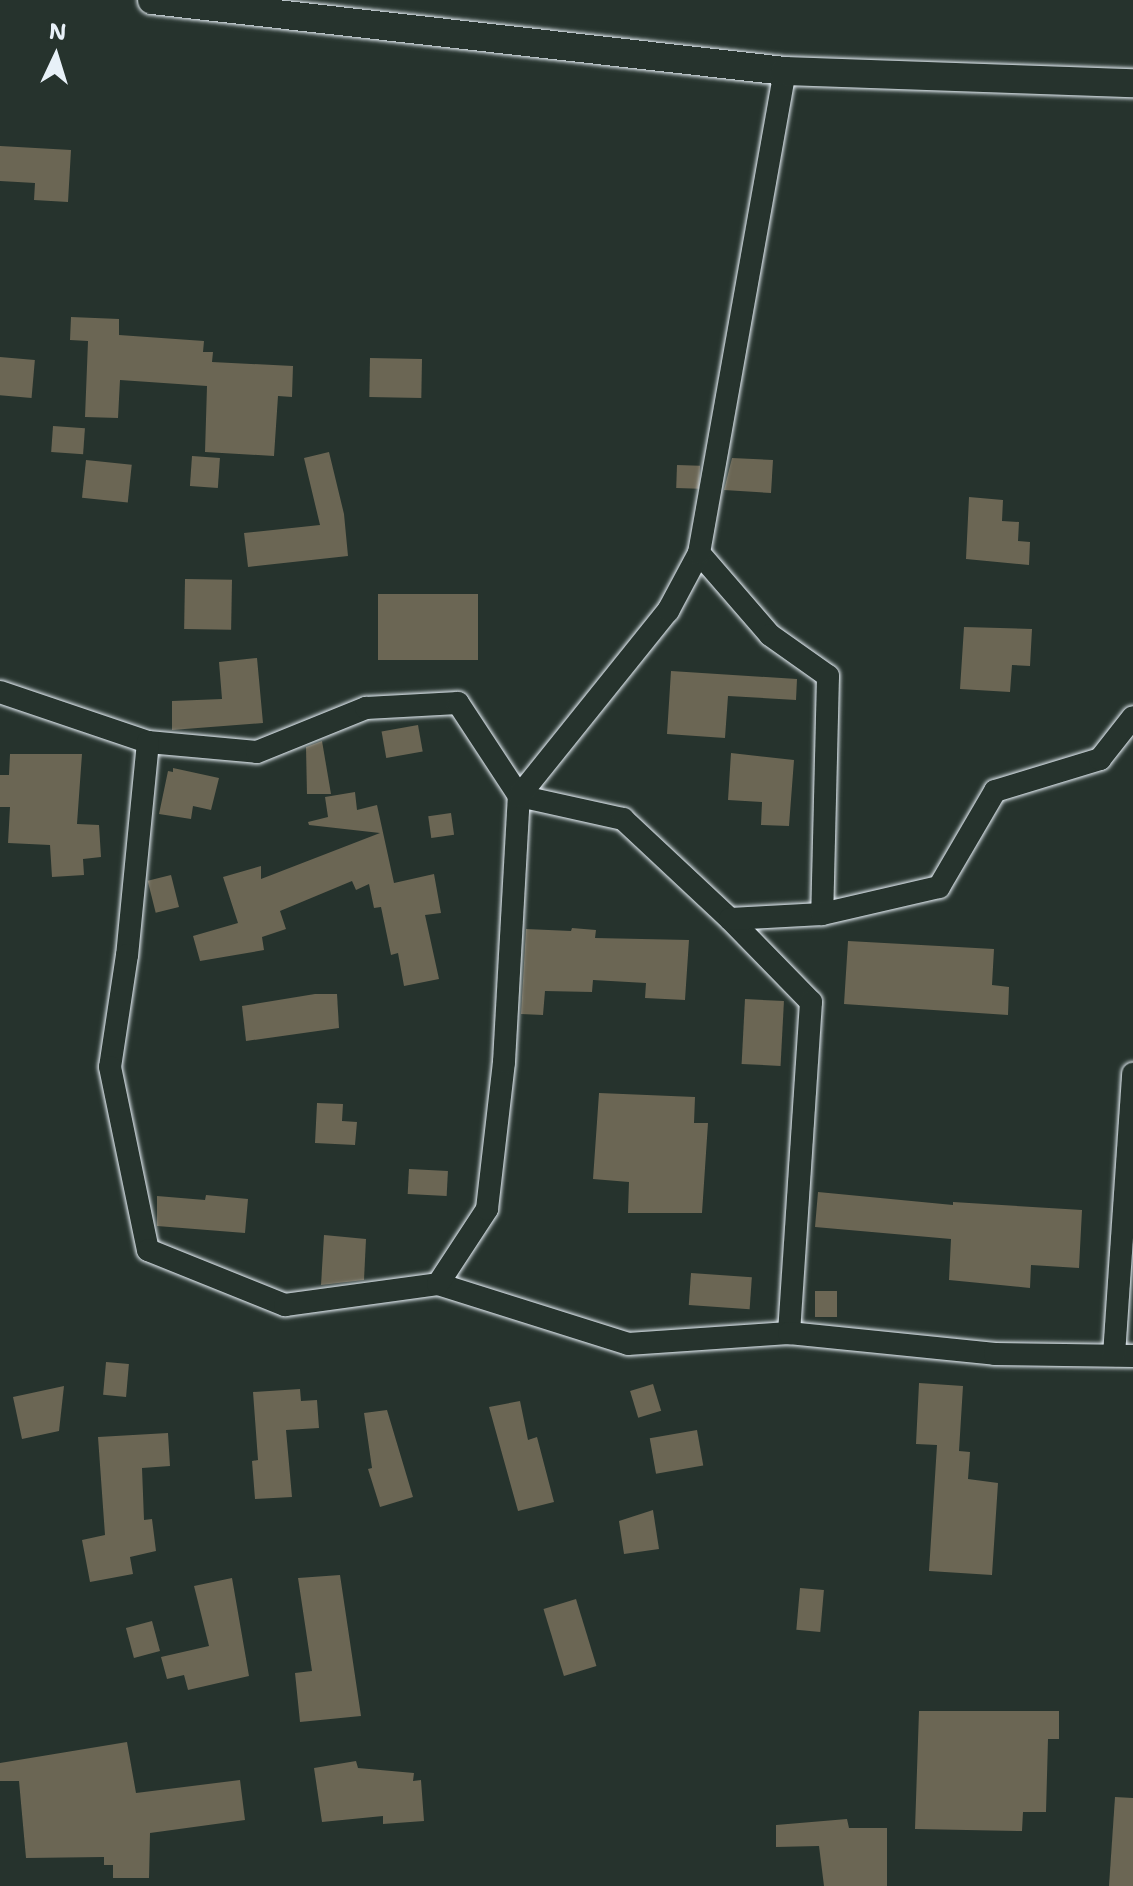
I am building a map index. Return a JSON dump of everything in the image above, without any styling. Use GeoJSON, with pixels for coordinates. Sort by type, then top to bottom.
{"type":"FeatureCollection","features":[{"type":"Feature","properties":{"kind":"street"},"geometry":{"type":"LineString","coordinates":[[152,0],[785,71],[1133,83]]}},
{"type":"Feature","properties":{"kind":"street"},"geometry":{"type":"LineString","coordinates":[[438,1284],[487,1209],[504,1062],[519,796],[668,611],[699,553],[785,71]]}},
{"type":"Feature","properties":{"kind":"street"},"geometry":{"type":"LineString","coordinates":[[699,553],[770,635],[828,676],[822,914]]}},
{"type":"Feature","properties":{"kind":"street"},"geometry":{"type":"LineString","coordinates":[[0,692],[148,742],[257,752],[366,708],[458,703],[519,796],[623,819],[730,919],[811,1002],[789,1333]]}},
{"type":"Feature","properties":{"kind":"street"},"geometry":{"type":"LineString","coordinates":[[730,919],[822,914],[939,887],[995,791],[1100,759],[1133,717]]}},
{"type":"Feature","properties":{"kind":"street"},"geometry":{"type":"LineString","coordinates":[[148,742],[127,955],[110,1067],[148,1250],[285,1305],[438,1284],[628,1344],[789,1333],[995,1354],[1124,1356],[1133,1074]]}},
{"type":"Feature","properties":{"kind":"building"},"geometry":{"type":"Polygon","coordinates":[[[0,146],[71,150],[68,202],[34,200],[35,183],[0,181],[0,146]]]}},
{"type":"Feature","properties":{"kind":"building"},"geometry":{"type":"Polygon","coordinates":[[[71,317],[119,319],[119,335],[204,341],[203,352],[213,352],[212,362],[293,366],[292,397],[278,396],[274,456],[205,452],[207,386],[120,380],[118,418],[85,417],[88,341],[70,340],[71,317]]]}},
{"type":"Feature","properties":{"kind":"building"},"geometry":{"type":"Polygon","coordinates":[[[0,357],[35,360],[32,398],[0,395],[0,357]]]}},
{"type":"Feature","properties":{"kind":"building"},"geometry":{"type":"Polygon","coordinates":[[[370,358],[422,359],[421,398],[369,397],[370,358]]]}},
{"type":"Feature","properties":{"kind":"building"},"geometry":{"type":"Polygon","coordinates":[[[53,426],[85,428],[83,454],[51,452],[53,426]]]}},
{"type":"Feature","properties":{"kind":"building"},"geometry":{"type":"Polygon","coordinates":[[[329,452],[344,514],[348,556],[248,567],[244,533],[320,525],[304,458],[329,452]]]}},
{"type":"Feature","properties":{"kind":"building"},"geometry":{"type":"Polygon","coordinates":[[[192,456],[220,458],[218,488],[190,486],[192,456]]]}},
{"type":"Feature","properties":{"kind":"building"},"geometry":{"type":"Polygon","coordinates":[[[732,458],[773,460],[771,493],[724,490],[732,458]]]}},
{"type":"Feature","properties":{"kind":"building"},"geometry":{"type":"Polygon","coordinates":[[[86,460],[132,465],[128,503],[82,498],[86,460]]]}},
{"type":"Feature","properties":{"kind":"building"},"geometry":{"type":"Polygon","coordinates":[[[677,465],[700,466],[699,489],[676,488],[677,465]]]}},
{"type":"Feature","properties":{"kind":"building"},"geometry":{"type":"Polygon","coordinates":[[[969,497],[1003,500],[1002,521],[1019,522],[1018,541],[1030,542],[1029,565],[966,559],[969,497]]]}},
{"type":"Feature","properties":{"kind":"building"},"geometry":{"type":"Polygon","coordinates":[[[185,579],[232,580],[231,630],[184,629],[185,579]]]}},
{"type":"Feature","properties":{"kind":"building"},"geometry":{"type":"Polygon","coordinates":[[[378,594],[478,594],[478,660],[378,660],[378,594]]]}},
{"type":"Feature","properties":{"kind":"building"},"geometry":{"type":"Polygon","coordinates":[[[964,627],[1032,629],[1030,666],[1012,665],[1010,692],[960,689],[964,627]]]}},
{"type":"Feature","properties":{"kind":"building"},"geometry":{"type":"Polygon","coordinates":[[[257,658],[263,723],[172,730],[172,701],[222,699],[219,662],[257,658]]]}},
{"type":"Feature","properties":{"kind":"building"},"geometry":{"type":"Polygon","coordinates":[[[671,671],[797,679],[796,700],[728,696],[725,738],[667,734],[671,671]]]}},
{"type":"Feature","properties":{"kind":"building"},"geometry":{"type":"Polygon","coordinates":[[[418,725],[423,752],[386,758],[382,731],[418,725]]]}},
{"type":"Feature","properties":{"kind":"building"},"geometry":{"type":"Polygon","coordinates":[[[322,741],[331,794],[307,794],[306,747],[322,741]]]}},
{"type":"Feature","properties":{"kind":"building"},"geometry":{"type":"Polygon","coordinates":[[[731,753],[794,760],[789,826],[761,825],[762,802],[728,800],[731,753]]]}},
{"type":"Feature","properties":{"kind":"building"},"geometry":{"type":"Polygon","coordinates":[[[10,754],[82,754],[77,824],[99,825],[101,857],[83,859],[84,875],[52,877],[50,845],[8,843],[10,807],[0,807],[0,775],[9,775],[10,754]]]}},
{"type":"Feature","properties":{"kind":"building"},"geometry":{"type":"Polygon","coordinates":[[[173,768],[219,778],[211,810],[193,806],[191,819],[159,814],[168,771],[173,772],[173,768]]]}},
{"type":"Feature","properties":{"kind":"building"},"geometry":{"type":"Polygon","coordinates":[[[355,792],[357,810],[377,805],[394,883],[434,874],[441,913],[425,915],[439,979],[404,986],[398,953],[391,955],[381,907],[374,908],[369,884],[356,890],[352,881],[280,911],[286,929],[262,937],[264,950],[200,961],[193,936],[238,923],[223,877],[261,866],[261,879],[380,833],[309,825],[308,822],[328,817],[325,797],[355,792]]]}},
{"type":"Feature","properties":{"kind":"building"},"geometry":{"type":"Polygon","coordinates":[[[451,813],[454,835],[431,838],[428,816],[451,813]]]}},
{"type":"Feature","properties":{"kind":"building"},"geometry":{"type":"Polygon","coordinates":[[[171,875],[179,907],[156,913],[148,881],[171,875]]]}},
{"type":"Feature","properties":{"kind":"building"},"geometry":{"type":"Polygon","coordinates":[[[572,928],[596,930],[595,938],[689,940],[685,1000],[645,998],[646,983],[593,980],[592,992],[545,991],[543,1015],[521,1014],[526,929],[571,931],[572,928]]]}},
{"type":"Feature","properties":{"kind":"building"},"geometry":{"type":"Polygon","coordinates":[[[848,941],[994,949],[992,985],[1009,987],[1008,1015],[844,1004],[848,941]]]}},
{"type":"Feature","properties":{"kind":"building"},"geometry":{"type":"Polygon","coordinates":[[[315,994],[337,994],[339,1028],[246,1041],[242,1006],[315,994]]]}},
{"type":"Feature","properties":{"kind":"building"},"geometry":{"type":"Polygon","coordinates":[[[745,999],[784,1001],[781,1066],[742,1064],[745,999]]]}},
{"type":"Feature","properties":{"kind":"building"},"geometry":{"type":"Polygon","coordinates":[[[599,1093],[695,1097],[694,1123],[708,1123],[702,1213],[628,1213],[629,1182],[593,1179],[599,1093]]]}},
{"type":"Feature","properties":{"kind":"building"},"geometry":{"type":"Polygon","coordinates":[[[317,1103],[343,1104],[342,1121],[357,1122],[355,1145],[315,1143],[317,1103]]]}},
{"type":"Feature","properties":{"kind":"building"},"geometry":{"type":"Polygon","coordinates":[[[409,1169],[448,1171],[447,1196],[408,1194],[409,1169]]]}},
{"type":"Feature","properties":{"kind":"building"},"geometry":{"type":"Polygon","coordinates":[[[818,1192],[953,1205],[953,1202],[1082,1210],[1079,1268],[1031,1265],[1030,1288],[949,1280],[951,1239],[815,1227],[818,1192]]]}},
{"type":"Feature","properties":{"kind":"building"},"geometry":{"type":"Polygon","coordinates":[[[206,1195],[248,1199],[245,1233],[157,1226],[157,1196],[205,1200],[206,1195]]]}},
{"type":"Feature","properties":{"kind":"building"},"geometry":{"type":"Polygon","coordinates":[[[324,1235],[366,1239],[364,1280],[321,1285],[324,1235]]]}},
{"type":"Feature","properties":{"kind":"building"},"geometry":{"type":"Polygon","coordinates":[[[691,1273],[752,1277],[750,1309],[689,1305],[691,1273]]]}},
{"type":"Feature","properties":{"kind":"building"},"geometry":{"type":"Polygon","coordinates":[[[815,1291],[837,1291],[837,1317],[815,1317],[815,1291]]]}},
{"type":"Feature","properties":{"kind":"building"},"geometry":{"type":"Polygon","coordinates":[[[106,1362],[129,1364],[126,1397],[103,1395],[106,1362]]]}},
{"type":"Feature","properties":{"kind":"building"},"geometry":{"type":"Polygon","coordinates":[[[919,1383],[963,1386],[959,1451],[970,1452],[968,1479],[998,1483],[992,1575],[929,1571],[937,1445],[916,1444],[919,1383]]]}},
{"type":"Feature","properties":{"kind":"building"},"geometry":{"type":"Polygon","coordinates":[[[653,1384],[661,1411],[638,1418],[630,1391],[653,1384]]]}},
{"type":"Feature","properties":{"kind":"building"},"geometry":{"type":"Polygon","coordinates":[[[64,1386],[59,1431],[22,1439],[13,1397],[64,1386]]]}},
{"type":"Feature","properties":{"kind":"building"},"geometry":{"type":"Polygon","coordinates":[[[300,1389],[301,1401],[317,1400],[319,1428],[286,1430],[292,1497],[255,1499],[252,1461],[258,1460],[253,1392],[300,1389]]]}},
{"type":"Feature","properties":{"kind":"building"},"geometry":{"type":"Polygon","coordinates":[[[520,1401],[528,1440],[537,1437],[554,1502],[518,1511],[489,1407],[520,1401]]]}},
{"type":"Feature","properties":{"kind":"building"},"geometry":{"type":"Polygon","coordinates":[[[387,1410],[413,1497],[380,1507],[368,1469],[372,1468],[364,1413],[387,1410]]]}},
{"type":"Feature","properties":{"kind":"building"},"geometry":{"type":"Polygon","coordinates":[[[697,1430],[703,1465],[656,1474],[650,1438],[697,1430]]]}},
{"type":"Feature","properties":{"kind":"building"},"geometry":{"type":"Polygon","coordinates":[[[168,1433],[170,1466],[142,1468],[144,1520],[152,1519],[156,1551],[130,1557],[133,1574],[90,1582],[82,1540],[105,1535],[98,1437],[168,1433]]]}},
{"type":"Feature","properties":{"kind":"building"},"geometry":{"type":"Polygon","coordinates":[[[653,1510],[659,1549],[624,1554],[619,1521],[653,1510]]]}},
{"type":"Feature","properties":{"kind":"building"},"geometry":{"type":"Polygon","coordinates":[[[340,1575],[361,1716],[300,1722],[295,1673],[312,1671],[298,1578],[340,1575]]]}},
{"type":"Feature","properties":{"kind":"building"},"geometry":{"type":"Polygon","coordinates":[[[232,1578],[249,1676],[188,1690],[184,1675],[167,1679],[161,1657],[209,1646],[194,1586],[232,1578]]]}},
{"type":"Feature","properties":{"kind":"building"},"geometry":{"type":"Polygon","coordinates":[[[800,1588],[824,1590],[820,1632],[796,1630],[800,1588]]]}},
{"type":"Feature","properties":{"kind":"building"},"geometry":{"type":"Polygon","coordinates":[[[576,1599],[596,1666],[564,1676],[543,1609],[576,1599]]]}},
{"type":"Feature","properties":{"kind":"building"},"geometry":{"type":"Polygon","coordinates":[[[152,1621],[160,1651],[134,1658],[126,1628],[152,1621]]]}},
{"type":"Feature","properties":{"kind":"building"},"geometry":{"type":"Polygon","coordinates":[[[919,1711],[1059,1711],[1059,1739],[1048,1739],[1046,1812],[1023,1812],[1022,1831],[915,1829],[919,1711]]]}},
{"type":"Feature","properties":{"kind":"building"},"geometry":{"type":"Polygon","coordinates":[[[127,1742],[136,1793],[240,1780],[245,1820],[150,1833],[149,1878],[113,1878],[113,1865],[104,1865],[104,1857],[26,1858],[19,1781],[0,1781],[0,1763],[127,1742]]]}},
{"type":"Feature","properties":{"kind":"building"},"geometry":{"type":"Polygon","coordinates":[[[356,1761],[358,1768],[414,1773],[413,1781],[421,1780],[424,1821],[383,1824],[383,1816],[322,1822],[314,1768],[356,1761]]]}},
{"type":"Feature","properties":{"kind":"building"},"geometry":{"type":"Polygon","coordinates":[[[1115,1797],[1133,1798],[1133,1886],[1109,1886],[1115,1797]]]}},
{"type":"Feature","properties":{"kind":"building"},"geometry":{"type":"Polygon","coordinates":[[[847,1819],[849,1828],[887,1828],[887,1886],[824,1886],[819,1846],[776,1847],[776,1825],[847,1819]]]}}]}
